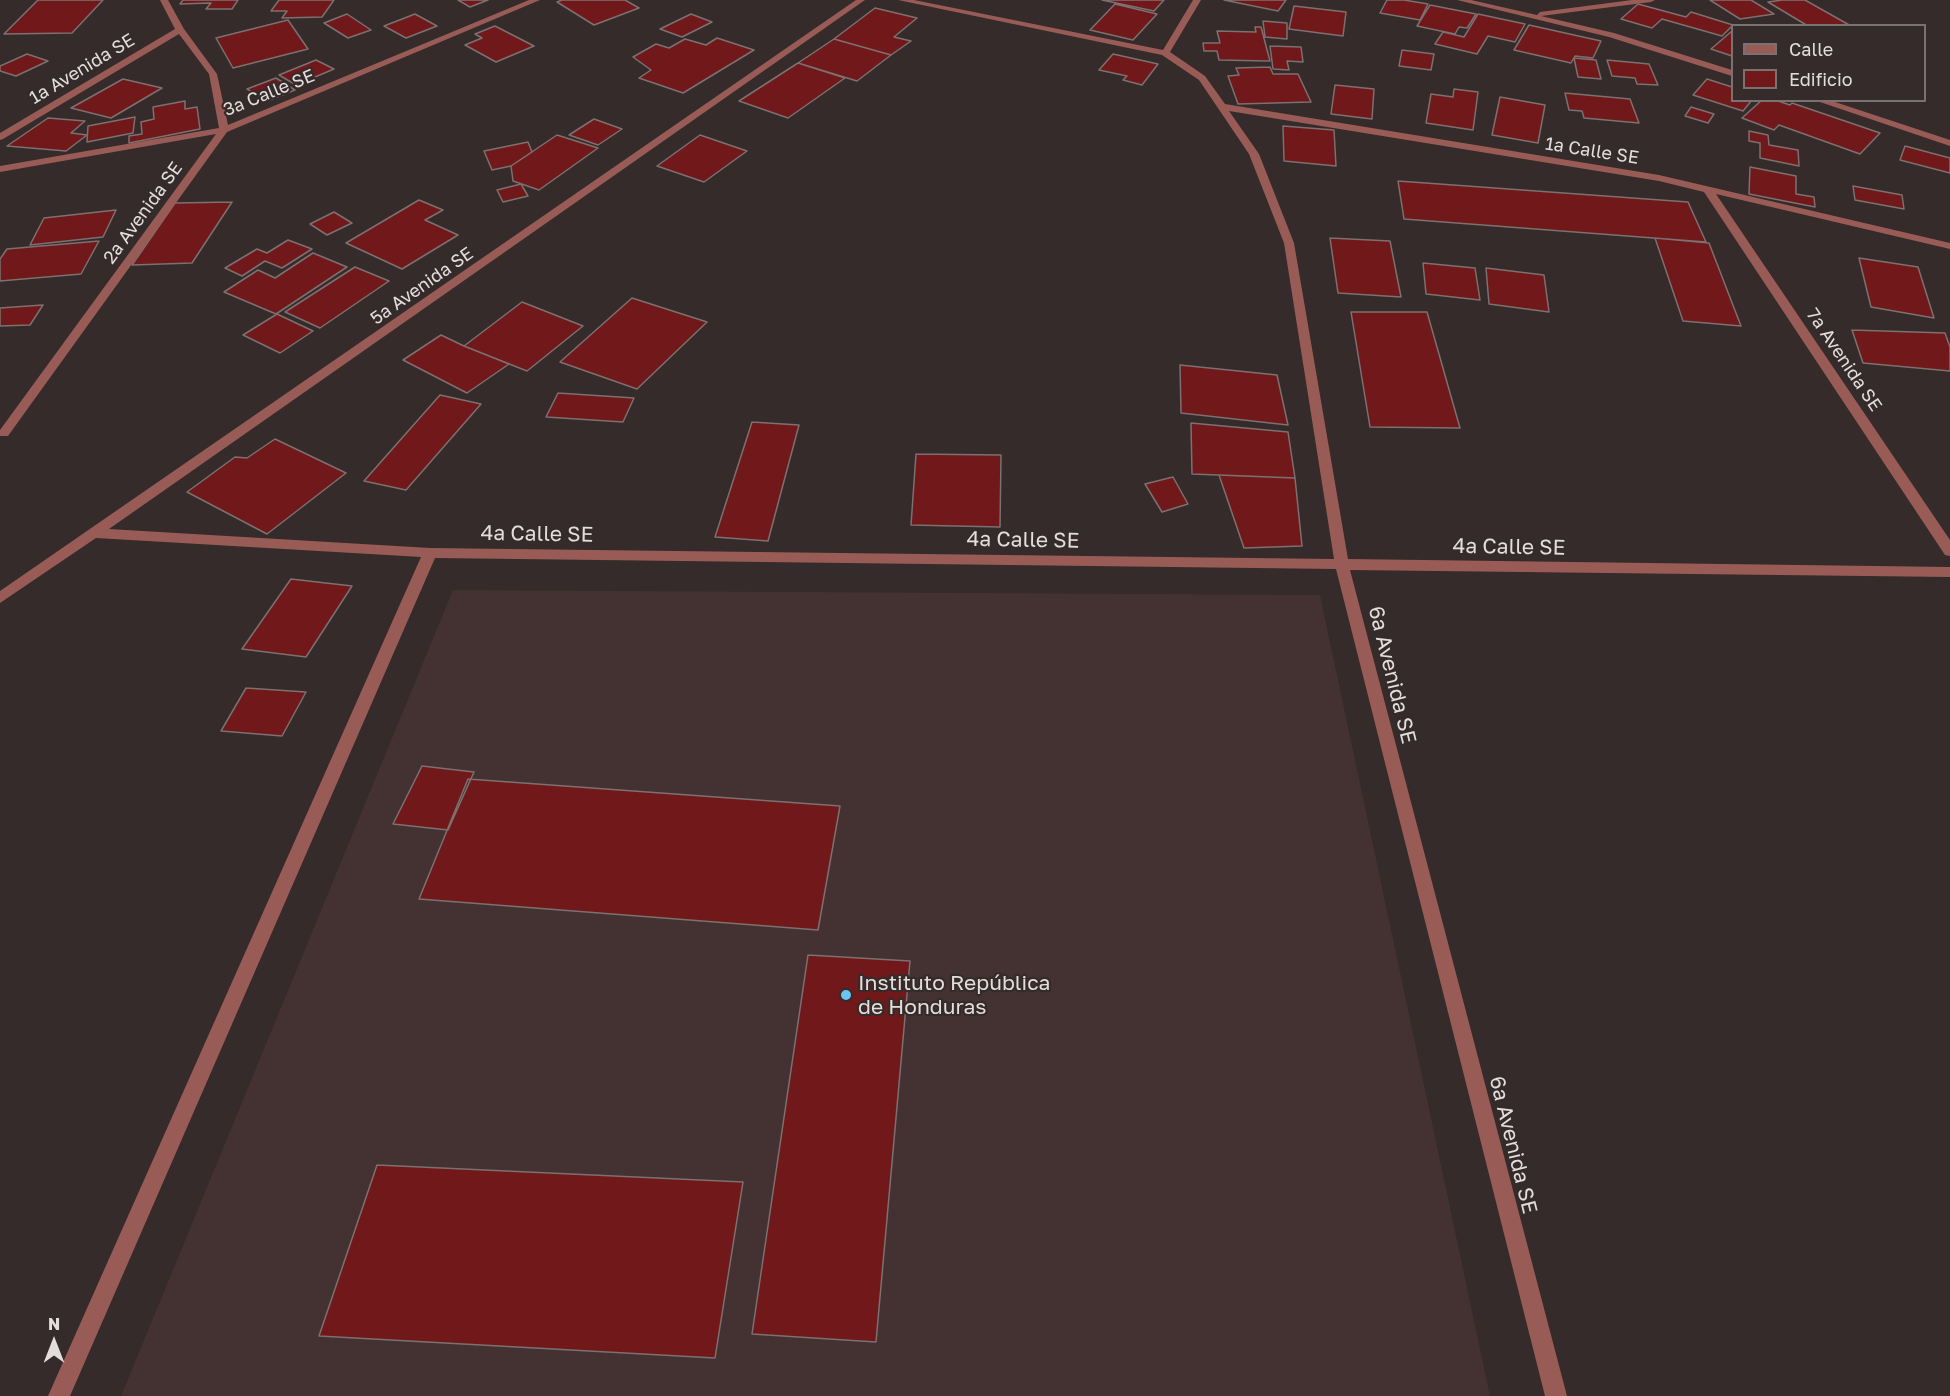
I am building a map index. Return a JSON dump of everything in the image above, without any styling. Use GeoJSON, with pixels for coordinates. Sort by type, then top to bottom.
{"type":"FeatureCollection","features":[{"type":"Feature","properties":{"kind":"street"},"geometry":{"type":"LineString","coordinates":[[164,0],[180,30],[213,74],[224,130]]}},
{"type":"Feature","properties":{"kind":"street","name":"3a Calle SE"},"geometry":{"type":"LineString","coordinates":[[0,169],[224,130],[536,0]]}},
{"type":"Feature","properties":{"kind":"street"},"geometry":{"type":"LineString","coordinates":[[902,0],[1165,53],[1197,0]]}},
{"type":"Feature","properties":{"kind":"street"},"geometry":{"type":"LineString","coordinates":[[1461,0],[1611,35],[1731,73]]}},
{"type":"Feature","properties":{"kind":"street"},"geometry":{"type":"LineString","coordinates":[[1528,15],[1650,0]]}},
{"type":"Feature","properties":{"kind":"street","name":"5a Avenida SE"},"geometry":{"type":"LineString","coordinates":[[0,598],[854,1]]}},
{"type":"Feature","properties":{"kind":"street","name":"1a Avenida SE"},"geometry":{"type":"LineString","coordinates":[[0,136],[180,30]]}},
{"type":"Feature","properties":{"kind":"street","name":"6a Avenida SE"},"geometry":{"type":"LineString","coordinates":[[1165,53],[1202,78],[1224,107],[1254,154],[1289,243],[1342,566],[1556,1396]]}},
{"type":"Feature","properties":{"kind":"street"},"geometry":{"type":"LineString","coordinates":[[1824,102],[1950,143]]}},
{"type":"Feature","properties":{"kind":"street","name":"1a Calle SE"},"geometry":{"type":"LineString","coordinates":[[1224,107],[1659,178],[1950,246]]}},
{"type":"Feature","properties":{"kind":"street","name":"2a Avenida SE"},"geometry":{"type":"LineString","coordinates":[[4,433],[224,130]]}},
{"type":"Feature","properties":{"kind":"street","name":"7a Avenida SE"},"geometry":{"type":"LineString","coordinates":[[1708,190],[1950,551]]}},
{"type":"Feature","properties":{"kind":"street","name":"4a Calle SE"},"geometry":{"type":"LineString","coordinates":[[96,533],[430,553],[1950,572]]}},
{"type":"Feature","properties":{"kind":"street"},"geometry":{"type":"LineString","coordinates":[[59,1396],[430,553]]}},
{"type":"Feature","properties":{"kind":"shaded area","name":"Instituto República de Honduras"},"geometry":{"type":"Polygon","coordinates":[[[453,590],[1320,595],[1490,1396],[121,1396],[453,590]]]}},
{"type":"Feature","properties":{"kind":"building"},"geometry":{"type":"Polygon","coordinates":[[[38,0],[103,0],[72,33],[4,34],[38,0]]]}},
{"type":"Feature","properties":{"kind":"building"},"geometry":{"type":"Polygon","coordinates":[[[183,0],[238,0],[232,9],[206,9],[211,3],[180,4],[183,0]]]}},
{"type":"Feature","properties":{"kind":"building"},"geometry":{"type":"Polygon","coordinates":[[[279,0],[334,0],[322,17],[282,18],[287,11],[271,11],[279,0]]]}},
{"type":"Feature","properties":{"kind":"building"},"geometry":{"type":"Polygon","coordinates":[[[458,0],[488,0],[470,7],[458,0]]]}},
{"type":"Feature","properties":{"kind":"building"},"geometry":{"type":"Polygon","coordinates":[[[562,0],[625,0],[639,8],[594,25],[557,2],[562,0]]]}},
{"type":"Feature","properties":{"kind":"building"},"geometry":{"type":"Polygon","coordinates":[[[1102,0],[1164,0],[1154,11],[1102,0]]]}},
{"type":"Feature","properties":{"kind":"building"},"geometry":{"type":"Polygon","coordinates":[[[1224,0],[1286,0],[1278,11],[1224,0]]]}},
{"type":"Feature","properties":{"kind":"building"},"geometry":{"type":"Polygon","coordinates":[[[1387,0],[1428,4],[1420,20],[1380,13],[1387,0]]]}},
{"type":"Feature","properties":{"kind":"building"},"geometry":{"type":"Polygon","coordinates":[[[1710,0],[1751,0],[1774,14],[1740,19],[1710,0]]]}},
{"type":"Feature","properties":{"kind":"building"},"geometry":{"type":"Polygon","coordinates":[[[1805,0],[1847,24],[1805,24],[1768,2],[1805,0]]]}},
{"type":"Feature","properties":{"kind":"building"},"geometry":{"type":"Polygon","coordinates":[[[1115,4],[1157,14],[1133,40],[1090,30],[1115,4]]]}},
{"type":"Feature","properties":{"kind":"building"},"geometry":{"type":"Polygon","coordinates":[[[1638,4],[1686,17],[1691,12],[1731,24],[1731,27],[1722,36],[1662,19],[1652,28],[1621,19],[1638,4]]]}},
{"type":"Feature","properties":{"kind":"building"},"geometry":{"type":"Polygon","coordinates":[[[1430,5],[1476,14],[1467,28],[1459,27],[1455,34],[1417,26],[1430,5]]]}},
{"type":"Feature","properties":{"kind":"building"},"geometry":{"type":"Polygon","coordinates":[[[1294,6],[1346,12],[1343,36],[1289,29],[1294,6]]]}},
{"type":"Feature","properties":{"kind":"building"},"geometry":{"type":"Polygon","coordinates":[[[875,8],[917,18],[894,37],[911,41],[891,55],[834,39],[875,8]]]}},
{"type":"Feature","properties":{"kind":"building"},"geometry":{"type":"Polygon","coordinates":[[[347,14],[371,30],[348,38],[324,23],[347,14]]]}},
{"type":"Feature","properties":{"kind":"building"},"geometry":{"type":"Polygon","coordinates":[[[415,14],[437,26],[406,38],[384,26],[415,14]]]}},
{"type":"Feature","properties":{"kind":"building"},"geometry":{"type":"Polygon","coordinates":[[[691,14],[712,22],[682,37],[660,29],[691,14]]]}},
{"type":"Feature","properties":{"kind":"building"},"geometry":{"type":"Polygon","coordinates":[[[1478,14],[1525,24],[1515,42],[1488,36],[1477,54],[1435,44],[1443,32],[1464,37],[1478,14]]]}},
{"type":"Feature","properties":{"kind":"building"},"geometry":{"type":"Polygon","coordinates":[[[288,20],[308,49],[233,68],[216,38],[288,20]]]}},
{"type":"Feature","properties":{"kind":"building"},"geometry":{"type":"Polygon","coordinates":[[[1263,21],[1287,23],[1287,39],[1265,37],[1263,21]]]}},
{"type":"Feature","properties":{"kind":"building"},"geometry":{"type":"Polygon","coordinates":[[[1529,25],[1601,41],[1593,58],[1575,56],[1571,63],[1514,50],[1529,25]]]}},
{"type":"Feature","properties":{"kind":"building"},"geometry":{"type":"Polygon","coordinates":[[[495,26],[534,46],[496,62],[465,45],[482,38],[475,34],[495,26]]]}},
{"type":"Feature","properties":{"kind":"building"},"geometry":{"type":"Polygon","coordinates":[[[1255,27],[1261,27],[1270,61],[1219,60],[1217,51],[1204,51],[1203,43],[1220,43],[1217,31],[1256,32],[1255,27]]]}},
{"type":"Feature","properties":{"kind":"building"},"geometry":{"type":"Polygon","coordinates":[[[1731,32],[1731,56],[1711,49],[1731,32]]]}},
{"type":"Feature","properties":{"kind":"building"},"geometry":{"type":"Polygon","coordinates":[[[717,38],[754,50],[683,93],[639,78],[651,70],[633,57],[656,44],[669,48],[685,39],[706,45],[717,38]]]}},
{"type":"Feature","properties":{"kind":"building"},"geometry":{"type":"Polygon","coordinates":[[[834,39],[891,55],[857,81],[798,63],[834,39]]]}},
{"type":"Feature","properties":{"kind":"building"},"geometry":{"type":"Polygon","coordinates":[[[1270,46],[1301,47],[1303,62],[1287,61],[1289,70],[1273,69],[1270,46]]]}},
{"type":"Feature","properties":{"kind":"building"},"geometry":{"type":"Polygon","coordinates":[[[1402,50],[1434,54],[1431,70],[1399,66],[1402,50]]]}},
{"type":"Feature","properties":{"kind":"building"},"geometry":{"type":"Polygon","coordinates":[[[27,54],[48,61],[16,76],[0,71],[0,66],[27,54]]]}},
{"type":"Feature","properties":{"kind":"building"},"geometry":{"type":"Polygon","coordinates":[[[1113,54],[1158,64],[1142,85],[1123,80],[1127,76],[1099,70],[1113,54]]]}},
{"type":"Feature","properties":{"kind":"building"},"geometry":{"type":"Polygon","coordinates":[[[1574,58],[1596,60],[1601,79],[1578,77],[1574,58]]]}},
{"type":"Feature","properties":{"kind":"building"},"geometry":{"type":"Polygon","coordinates":[[[316,60],[334,69],[296,85],[279,75],[316,60]]]}},
{"type":"Feature","properties":{"kind":"building"},"geometry":{"type":"Polygon","coordinates":[[[1607,60],[1649,64],[1658,85],[1637,84],[1635,78],[1612,76],[1607,60]]]}},
{"type":"Feature","properties":{"kind":"building"},"geometry":{"type":"Polygon","coordinates":[[[798,63],[845,78],[788,118],[739,101],[798,63]]]}},
{"type":"Feature","properties":{"kind":"building"},"geometry":{"type":"Polygon","coordinates":[[[1270,67],[1273,74],[1298,74],[1311,102],[1238,104],[1228,76],[1239,75],[1236,68],[1270,67]]]}},
{"type":"Feature","properties":{"kind":"building"},"geometry":{"type":"Polygon","coordinates":[[[276,78],[295,90],[267,101],[247,89],[276,78]]]}},
{"type":"Feature","properties":{"kind":"building"},"geometry":{"type":"Polygon","coordinates":[[[123,79],[162,88],[111,118],[71,108],[123,79]]]}},
{"type":"Feature","properties":{"kind":"building"},"geometry":{"type":"Polygon","coordinates":[[[1707,79],[1731,87],[1731,102],[1750,102],[1743,111],[1693,95],[1707,79]]]}},
{"type":"Feature","properties":{"kind":"building"},"geometry":{"type":"Polygon","coordinates":[[[1335,85],[1374,89],[1372,119],[1331,114],[1335,85]]]}},
{"type":"Feature","properties":{"kind":"building"},"geometry":{"type":"Polygon","coordinates":[[[1454,89],[1478,92],[1473,130],[1426,123],[1431,94],[1453,97],[1454,89]]]}},
{"type":"Feature","properties":{"kind":"building"},"geometry":{"type":"Polygon","coordinates":[[[1565,93],[1630,99],[1639,123],[1584,118],[1582,111],[1569,110],[1565,93]]]}},
{"type":"Feature","properties":{"kind":"building"},"geometry":{"type":"Polygon","coordinates":[[[1500,97],[1545,105],[1538,143],[1492,135],[1500,97]]]}},
{"type":"Feature","properties":{"kind":"building"},"geometry":{"type":"Polygon","coordinates":[[[185,101],[185,109],[197,107],[200,129],[129,143],[129,136],[142,134],[141,122],[154,119],[153,107],[185,101]]]}},
{"type":"Feature","properties":{"kind":"building"},"geometry":{"type":"Polygon","coordinates":[[[1760,102],[1781,102],[1790,105],[1792,103],[1880,133],[1860,154],[1779,125],[1774,130],[1742,118],[1760,102]]]}},
{"type":"Feature","properties":{"kind":"building"},"geometry":{"type":"Polygon","coordinates":[[[1691,107],[1714,114],[1708,123],[1685,116],[1691,107]]]}},
{"type":"Feature","properties":{"kind":"building"},"geometry":{"type":"Polygon","coordinates":[[[135,117],[133,133],[87,142],[88,126],[135,117]]]}},
{"type":"Feature","properties":{"kind":"building"},"geometry":{"type":"Polygon","coordinates":[[[48,118],[85,121],[71,133],[87,135],[66,151],[7,146],[48,118]]]}},
{"type":"Feature","properties":{"kind":"building"},"geometry":{"type":"Polygon","coordinates":[[[594,119],[622,129],[598,145],[569,135],[594,119]]]}},
{"type":"Feature","properties":{"kind":"building"},"geometry":{"type":"Polygon","coordinates":[[[1283,126],[1334,130],[1336,166],[1284,161],[1283,126]]]}},
{"type":"Feature","properties":{"kind":"building"},"geometry":{"type":"Polygon","coordinates":[[[1749,131],[1768,135],[1769,145],[1798,150],[1799,166],[1760,158],[1760,143],[1749,141],[1749,131]]]}},
{"type":"Feature","properties":{"kind":"building"},"geometry":{"type":"Polygon","coordinates":[[[557,135],[598,148],[539,190],[513,181],[511,166],[557,135]]]}},
{"type":"Feature","properties":{"kind":"building"},"geometry":{"type":"Polygon","coordinates":[[[700,135],[747,151],[704,182],[657,166],[700,135]]]}},
{"type":"Feature","properties":{"kind":"building"},"geometry":{"type":"Polygon","coordinates":[[[528,142],[532,152],[511,166],[492,170],[484,151],[528,142]]]}},
{"type":"Feature","properties":{"kind":"building"},"geometry":{"type":"Polygon","coordinates":[[[1905,146],[1950,158],[1950,173],[1900,160],[1905,146]]]}},
{"type":"Feature","properties":{"kind":"building"},"geometry":{"type":"Polygon","coordinates":[[[1750,167],[1796,176],[1796,194],[1814,197],[1815,207],[1749,194],[1750,167]]]}},
{"type":"Feature","properties":{"kind":"building"},"geometry":{"type":"Polygon","coordinates":[[[1398,181],[1688,202],[1706,242],[1404,219],[1398,181]]]}},
{"type":"Feature","properties":{"kind":"building"},"geometry":{"type":"Polygon","coordinates":[[[521,184],[528,196],[503,202],[497,190],[521,184]]]}},
{"type":"Feature","properties":{"kind":"building"},"geometry":{"type":"Polygon","coordinates":[[[1853,186],[1902,195],[1904,209],[1855,200],[1853,186]]]}},
{"type":"Feature","properties":{"kind":"building"},"geometry":{"type":"Polygon","coordinates":[[[419,200],[443,210],[425,220],[458,235],[402,269],[346,243],[419,200]]]}},
{"type":"Feature","properties":{"kind":"building"},"geometry":{"type":"Polygon","coordinates":[[[232,202],[192,263],[132,265],[175,203],[232,202]]]}},
{"type":"Feature","properties":{"kind":"building"},"geometry":{"type":"Polygon","coordinates":[[[116,210],[103,237],[30,245],[44,218],[116,210]]]}},
{"type":"Feature","properties":{"kind":"building"},"geometry":{"type":"Polygon","coordinates":[[[334,212],[352,223],[327,235],[310,224],[334,212]]]}},
{"type":"Feature","properties":{"kind":"building"},"geometry":{"type":"Polygon","coordinates":[[[1330,238],[1390,241],[1401,297],[1338,293],[1330,238]]]}},
{"type":"Feature","properties":{"kind":"building"},"geometry":{"type":"Polygon","coordinates":[[[1655,238],[1709,243],[1741,326],[1683,321],[1655,238]]]}},
{"type":"Feature","properties":{"kind":"building"},"geometry":{"type":"Polygon","coordinates":[[[288,240],[312,249],[282,268],[265,261],[242,276],[225,268],[257,249],[267,253],[288,240]]]}},
{"type":"Feature","properties":{"kind":"building"},"geometry":{"type":"Polygon","coordinates":[[[99,241],[81,274],[0,281],[0,259],[7,249],[99,241]]]}},
{"type":"Feature","properties":{"kind":"building"},"geometry":{"type":"Polygon","coordinates":[[[313,253],[347,267],[276,314],[224,292],[258,270],[275,278],[313,253]]]}},
{"type":"Feature","properties":{"kind":"building"},"geometry":{"type":"Polygon","coordinates":[[[1859,258],[1918,267],[1934,318],[1871,307],[1859,258]]]}},
{"type":"Feature","properties":{"kind":"building"},"geometry":{"type":"Polygon","coordinates":[[[1423,263],[1475,268],[1480,300],[1426,294],[1423,263]]]}},
{"type":"Feature","properties":{"kind":"building"},"geometry":{"type":"Polygon","coordinates":[[[355,267],[389,281],[320,328],[285,312],[355,267]]]}},
{"type":"Feature","properties":{"kind":"building"},"geometry":{"type":"Polygon","coordinates":[[[1486,268],[1544,275],[1549,312],[1489,304],[1486,268]]]}},
{"type":"Feature","properties":{"kind":"building"},"geometry":{"type":"Polygon","coordinates":[[[632,298],[707,322],[637,389],[560,362],[632,298]]]}},
{"type":"Feature","properties":{"kind":"building"},"geometry":{"type":"Polygon","coordinates":[[[522,302],[583,326],[527,371],[464,346],[522,302]]]}},
{"type":"Feature","properties":{"kind":"building"},"geometry":{"type":"Polygon","coordinates":[[[43,305],[30,325],[0,326],[0,308],[43,305]]]}},
{"type":"Feature","properties":{"kind":"building"},"geometry":{"type":"Polygon","coordinates":[[[1351,312],[1427,312],[1460,428],[1370,427],[1351,312]]]}},
{"type":"Feature","properties":{"kind":"building"},"geometry":{"type":"Polygon","coordinates":[[[277,314],[313,331],[280,353],[243,335],[277,314]]]}},
{"type":"Feature","properties":{"kind":"building"},"geometry":{"type":"Polygon","coordinates":[[[1852,330],[1945,333],[1950,347],[1950,371],[1863,363],[1852,330]]]}},
{"type":"Feature","properties":{"kind":"building"},"geometry":{"type":"Polygon","coordinates":[[[441,335],[509,364],[467,393],[403,360],[441,335]]]}},
{"type":"Feature","properties":{"kind":"building"},"geometry":{"type":"Polygon","coordinates":[[[1180,365],[1277,375],[1288,425],[1181,413],[1180,365]]]}},
{"type":"Feature","properties":{"kind":"building"},"geometry":{"type":"Polygon","coordinates":[[[558,393],[634,398],[623,422],[546,417],[558,393]]]}},
{"type":"Feature","properties":{"kind":"building"},"geometry":{"type":"Polygon","coordinates":[[[440,395],[481,404],[406,490],[364,481],[440,395]]]}},
{"type":"Feature","properties":{"kind":"building"},"geometry":{"type":"Polygon","coordinates":[[[752,422],[799,425],[768,541],[715,537],[752,422]]]}},
{"type":"Feature","properties":{"kind":"building"},"geometry":{"type":"Polygon","coordinates":[[[1191,423],[1288,432],[1295,478],[1192,474],[1191,423]]]}},
{"type":"Feature","properties":{"kind":"building"},"geometry":{"type":"Polygon","coordinates":[[[275,439],[346,473],[267,534],[187,492],[235,457],[247,458],[275,439]]]}},
{"type":"Feature","properties":{"kind":"building"},"geometry":{"type":"Polygon","coordinates":[[[916,454],[1001,455],[1000,527],[911,525],[916,454]]]}},
{"type":"Feature","properties":{"kind":"building"},"geometry":{"type":"Polygon","coordinates":[[[1219,475],[1295,478],[1302,546],[1244,548],[1219,475]]]}},
{"type":"Feature","properties":{"kind":"building"},"geometry":{"type":"Polygon","coordinates":[[[1173,477],[1188,504],[1162,512],[1145,484],[1173,477]]]}},
{"type":"Feature","properties":{"kind":"building"},"geometry":{"type":"Polygon","coordinates":[[[291,579],[352,586],[306,657],[242,649],[291,579]]]}},
{"type":"Feature","properties":{"kind":"building"},"geometry":{"type":"Polygon","coordinates":[[[246,688],[306,692],[282,736],[221,731],[246,688]]]}},
{"type":"Feature","properties":{"kind":"building"},"geometry":{"type":"Polygon","coordinates":[[[422,766],[474,772],[448,830],[393,824],[422,766]]]}},
{"type":"Feature","properties":{"kind":"building"},"geometry":{"type":"Polygon","coordinates":[[[468,779],[840,806],[818,930],[419,899],[468,779]]]}},
{"type":"Feature","properties":{"kind":"building"},"geometry":{"type":"Polygon","coordinates":[[[808,955],[910,961],[876,1342],[752,1334],[808,955]]]}},
{"type":"Feature","properties":{"kind":"building"},"geometry":{"type":"Polygon","coordinates":[[[377,1165],[743,1182],[715,1358],[319,1336],[377,1165]]]}},
{"type":"Feature","properties":{"kind":"place","name":"Instituto República de Honduras"},"geometry":{"type":"Point","coordinates":[846,995]}}]}
